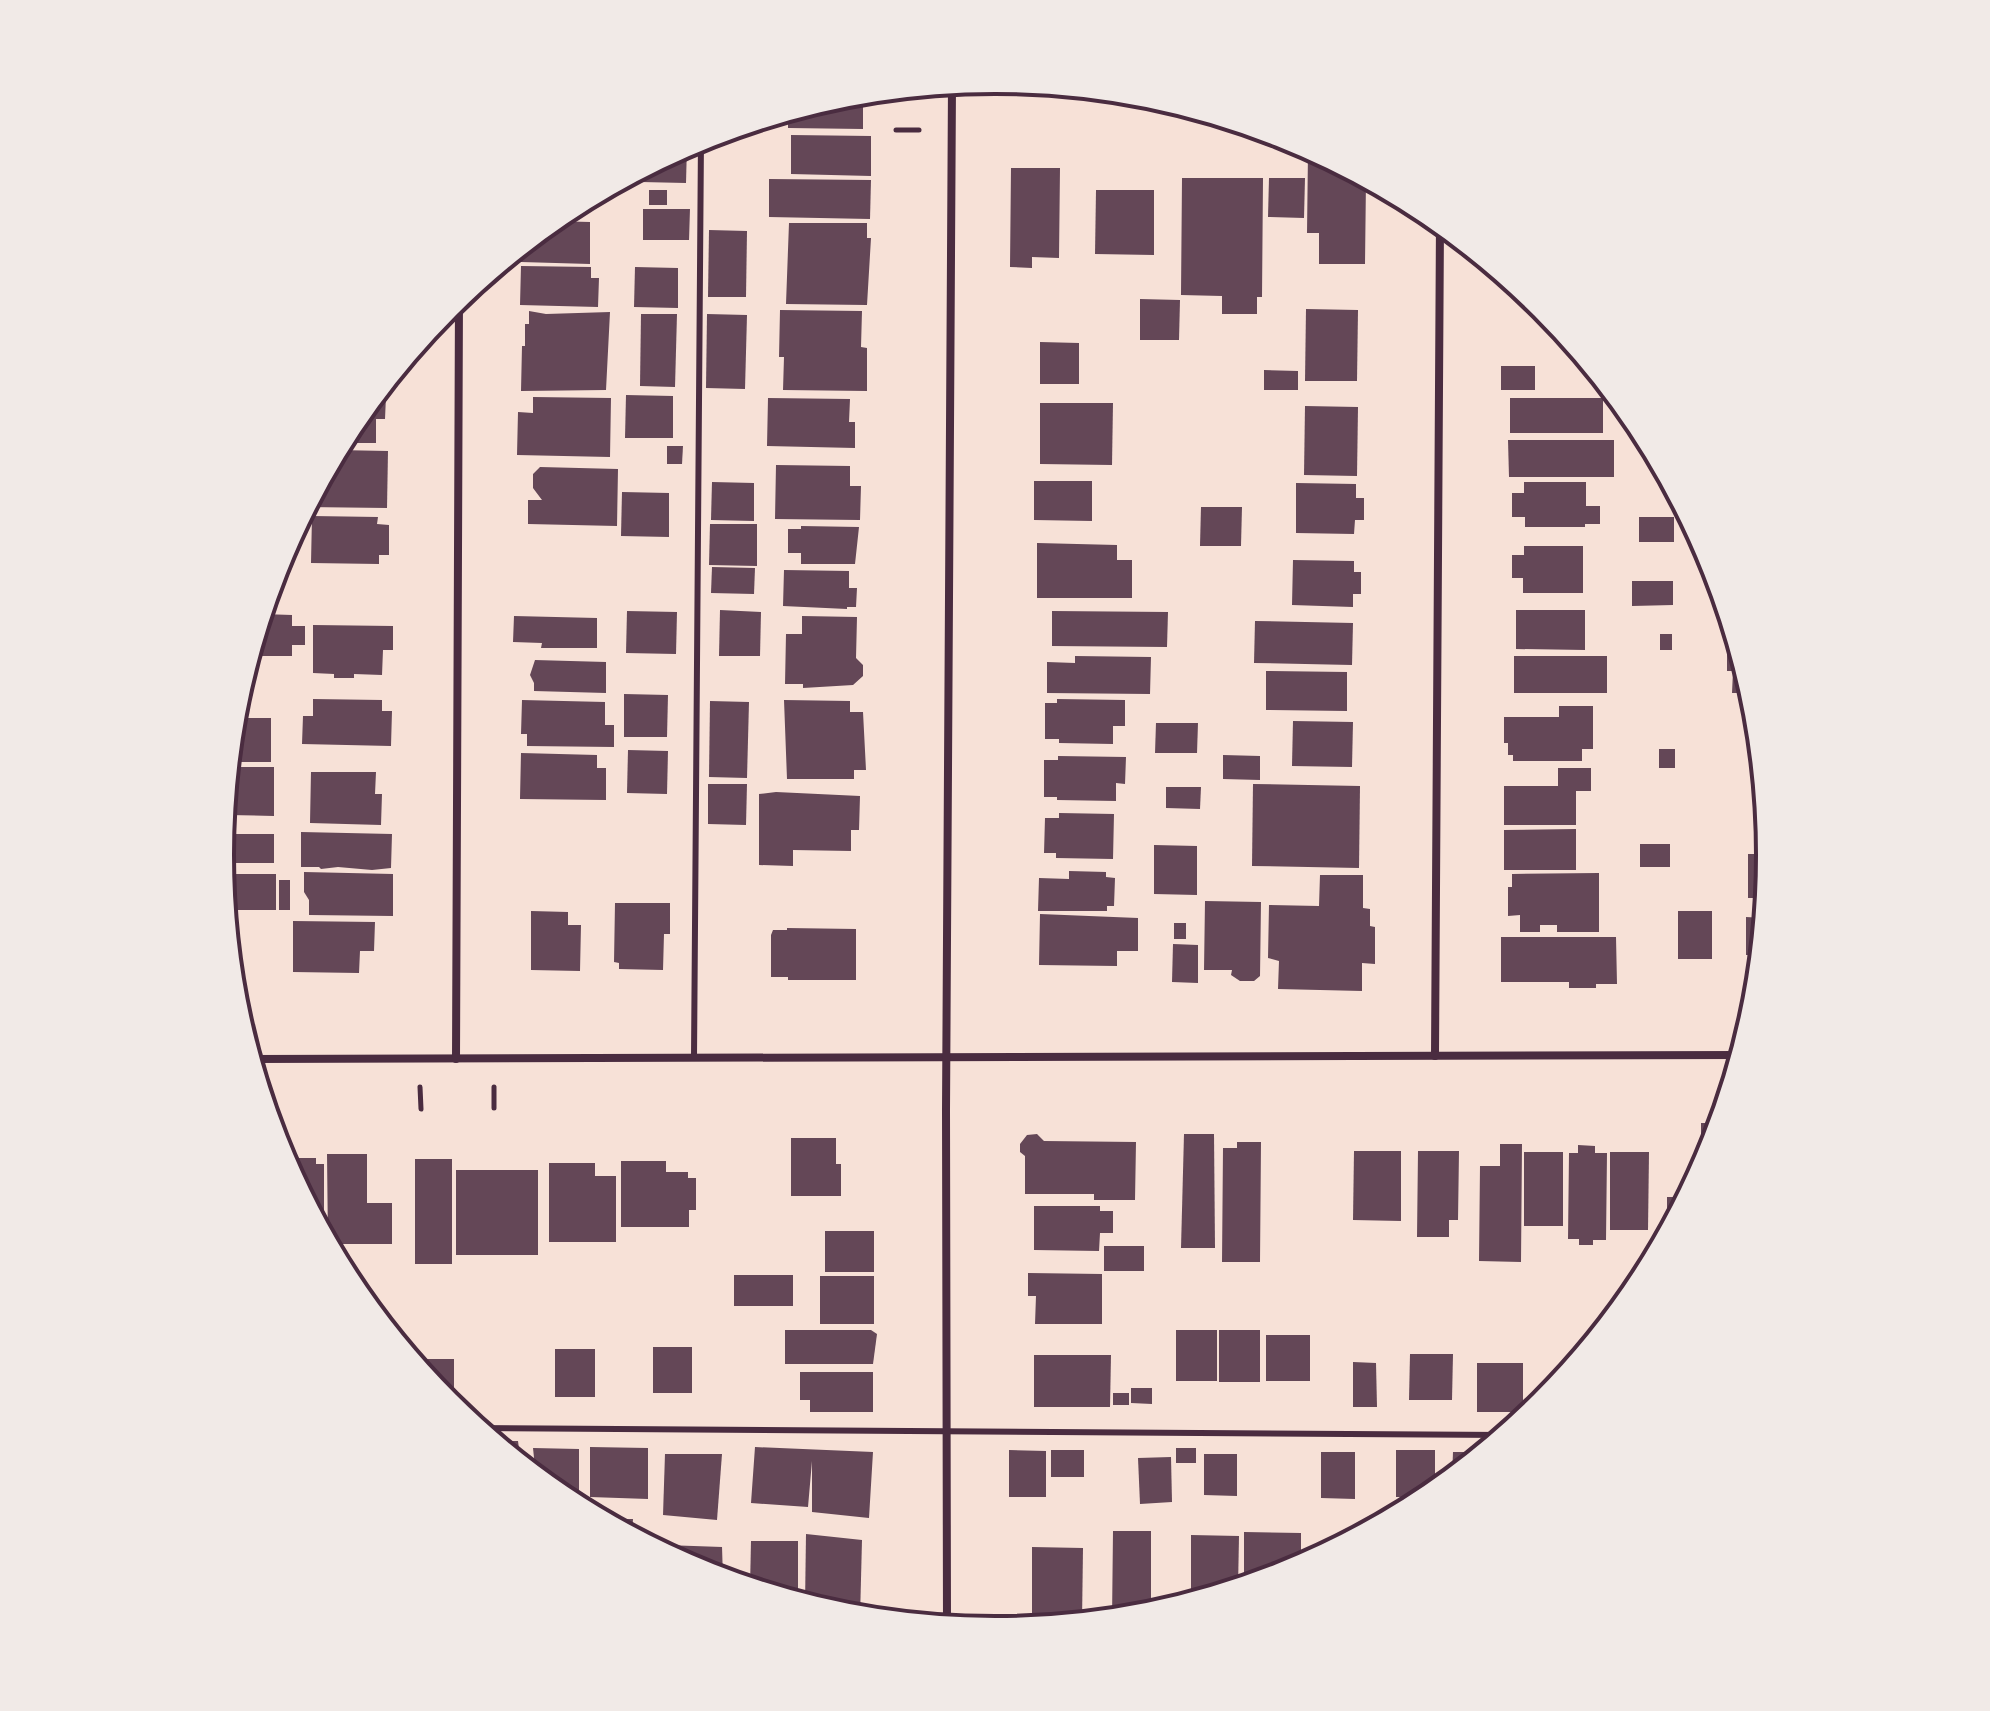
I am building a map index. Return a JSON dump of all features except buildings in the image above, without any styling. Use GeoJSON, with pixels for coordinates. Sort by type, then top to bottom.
{"type":"FeatureCollection","features":[{"type":"Feature","properties":{"kind":"street"},"geometry":{"type":"LineString","coordinates":[[947,1615],[952,96]]}},
{"type":"Feature","properties":{"kind":"street"},"geometry":{"type":"LineString","coordinates":[[1435,1056],[1440,237]]}},
{"type":"Feature","properties":{"kind":"street"},"geometry":{"type":"LineString","coordinates":[[456,1059],[459,315]]}},
{"type":"Feature","properties":{"kind":"street"},"geometry":{"type":"LineString","coordinates":[[261,1059],[1730,1055]]}},
{"type":"Feature","properties":{"kind":"lane"},"geometry":{"type":"LineString","coordinates":[[694,1058],[701,153]]}},
{"type":"Feature","properties":{"kind":"lane"},"geometry":{"type":"LineString","coordinates":[[493,1428],[1489,1435]]}},
{"type":"Feature","properties":{"kind":"path"},"geometry":{"type":"LineString","coordinates":[[896,130],[919,130]]}},
{"type":"Feature","properties":{"kind":"path"},"geometry":{"type":"LineString","coordinates":[[420,1087],[421,1109]]}},
{"type":"Feature","properties":{"kind":"path"},"geometry":{"type":"LineString","coordinates":[[494,1087],[494,1108]]}}]}
